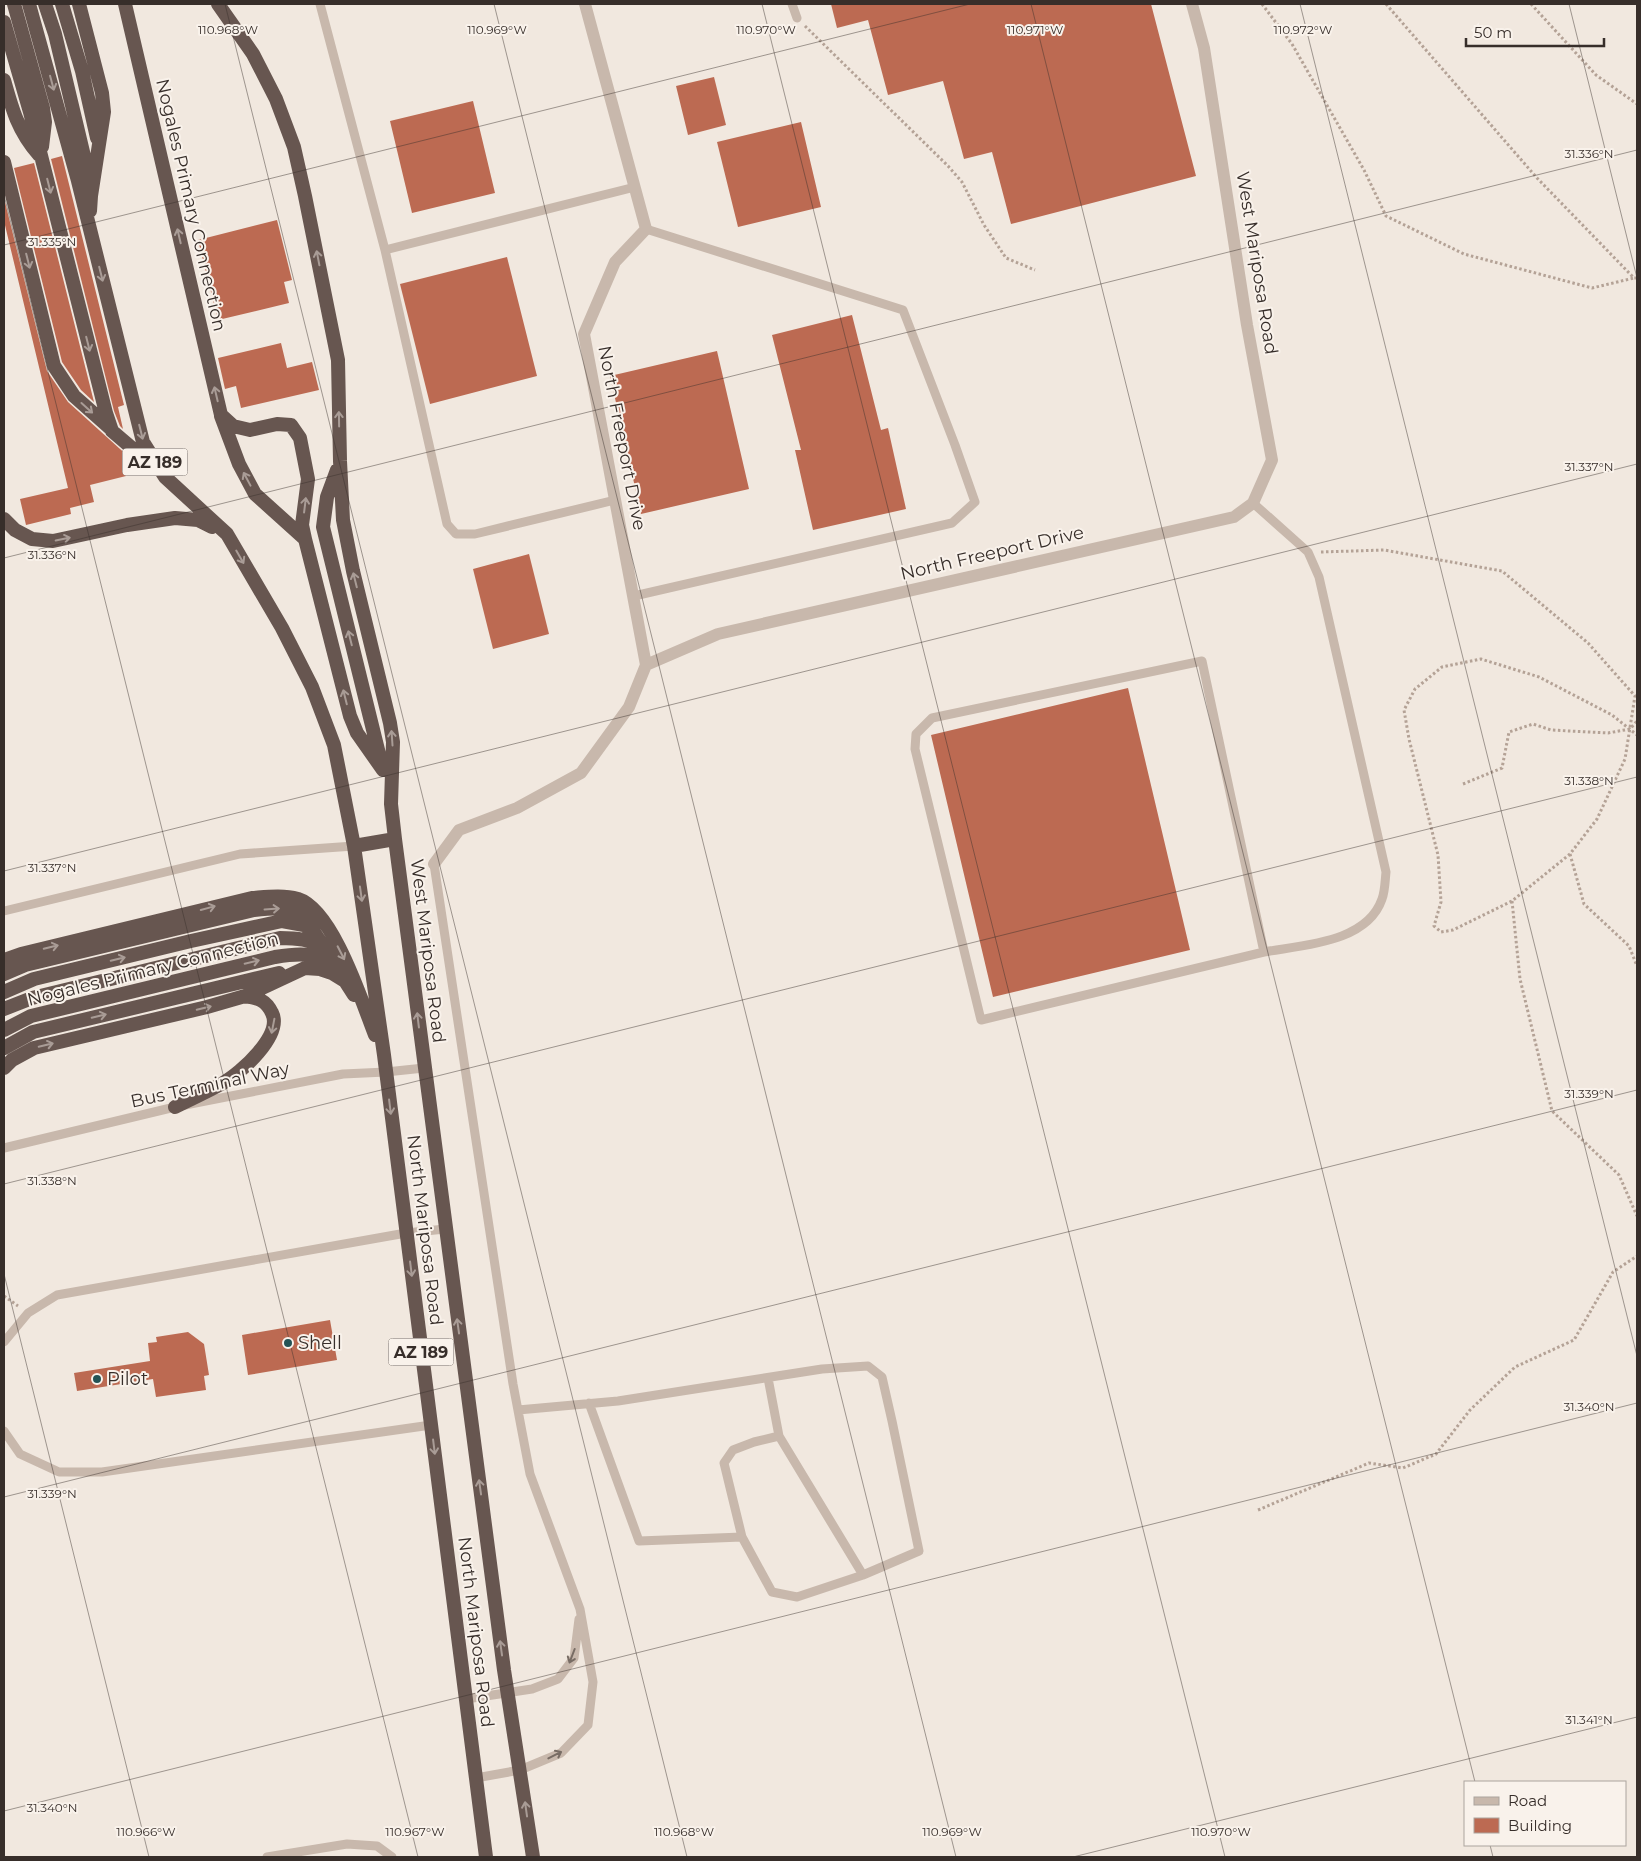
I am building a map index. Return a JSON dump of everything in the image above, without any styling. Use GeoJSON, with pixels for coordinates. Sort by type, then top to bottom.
{"type":"FeatureCollection","features":[{"type":"Feature","properties":{"kind":"highway","name":"AZ 189"},"geometry":{"type":"LineString","coordinates":[[14,4],[43,108],[45,122],[41,157]]}},
{"type":"Feature","properties":{"kind":"highway","name":"AZ 189"},"geometry":{"type":"LineString","coordinates":[[29,4],[78,181],[143,442],[165,477]]}},
{"type":"Feature","properties":{"kind":"highway","name":"AZ 189"},"geometry":{"type":"LineString","coordinates":[[45,4],[55,34],[86,159],[91,196]]}},
{"type":"Feature","properties":{"kind":"highway","name":"AZ 189"},"geometry":{"type":"LineString","coordinates":[[62,4],[91,110],[96,134],[96,158]]}},
{"type":"Feature","properties":{"kind":"highway","name":"AZ 189"},"geometry":{"type":"LineString","coordinates":[[78,4],[96,70],[104,112],[91,196],[90,213],[93,242]]}},
{"type":"Feature","properties":{"kind":"highway","name":"Nogales Primary Connection"},"geometry":{"type":"LineString","coordinates":[[125,4],[221,415],[239,464],[256,494],[305,539]]}},
{"type":"Feature","properties":{"kind":"highway","name":"AZ 189"},"geometry":{"type":"LineString","coordinates":[[218,4],[253,54],[276,99],[294,147],[305,196],[338,360],[343,520],[393,742],[392,804],[395,839]]}},
{"type":"Feature","properties":{"kind":"highway","name":"AZ 189"},"geometry":{"type":"LineString","coordinates":[[4,22],[112,431]]}},
{"type":"Feature","properties":{"kind":"highway","name":"AZ 189"},"geometry":{"type":"LineString","coordinates":[[4,80],[13,112],[28,142]]}},
{"type":"Feature","properties":{"kind":"highway","name":"AZ 189"},"geometry":{"type":"LineString","coordinates":[[4,117],[41,157]]}},
{"type":"Feature","properties":{"kind":"highway","name":"AZ 189"},"geometry":{"type":"LineString","coordinates":[[4,162],[54,366],[74,396],[227,534],[282,628],[312,687],[334,745],[354,846]]}},
{"type":"Feature","properties":{"kind":"highway","name":"AZ 189"},"geometry":{"type":"LineString","coordinates":[[221,415],[233,426],[250,430],[277,424],[291,425],[300,438],[308,478],[302,525],[305,539],[350,716],[357,732],[383,770]]}},
{"type":"Feature","properties":{"kind":"highway","name":"AZ 189"},"geometry":{"type":"LineString","coordinates":[[340,461],[327,497],[324,527],[392,804]]}},
{"type":"Feature","properties":{"kind":"highway"},"geometry":{"type":"LineString","coordinates":[[4,519],[16,530],[32,539],[53,541],[127,525],[174,518],[198,520],[227,534]]}},
{"type":"Feature","properties":{"kind":"highway"},"geometry":{"type":"LineString","coordinates":[[354,846],[395,839]]}},
{"type":"Feature","properties":{"kind":"highway","name":"West Mariposa Road"},"geometry":{"type":"LineString","coordinates":[[395,839],[424,1068]]}},
{"type":"Feature","properties":{"kind":"highway","name":"North Mariposa Road"},"geometry":{"type":"LineString","coordinates":[[354,846],[384,1055],[486,1857]]}},
{"type":"Feature","properties":{"kind":"highway","name":"Nogales Primary Connection"},"geometry":{"type":"LineString","coordinates":[[4,960],[21,954],[252,898],[278,896],[299,899],[312,907],[324,921],[351,972],[384,1055]]}},
{"type":"Feature","properties":{"kind":"highway","name":"Nogales Primary Connection"},"geometry":{"type":"LineString","coordinates":[[4,974],[25,965],[254,910],[294,909],[310,916],[332,936]]}},
{"type":"Feature","properties":{"kind":"highway","name":"Nogales Primary Connection"},"geometry":{"type":"LineString","coordinates":[[4,992],[34,979],[257,925],[282,921],[304,925],[314,932],[375,1034]]}},
{"type":"Feature","properties":{"kind":"highway","name":"Nogales Primary Connection"},"geometry":{"type":"LineString","coordinates":[[4,1009],[32,998],[280,938],[295,938],[311,942],[327,952]]}},
{"type":"Feature","properties":{"kind":"highway","name":"Nogales Primary Connection"},"geometry":{"type":"LineString","coordinates":[[4,1030],[31,1016],[292,954],[322,957],[342,976]]}},
{"type":"Feature","properties":{"kind":"highway","name":"Nogales Primary Connection"},"geometry":{"type":"LineString","coordinates":[[4,1048],[33,1032],[285,972],[305,968],[320,969],[342,976]]}},
{"type":"Feature","properties":{"kind":"highway"},"geometry":{"type":"LineString","coordinates":[[4,1068],[12,1060],[34,1048],[245,996],[305,968]]}},
{"type":"Feature","properties":{"kind":"highway"},"geometry":{"type":"LineString","coordinates":[[175,1107],[225,1082],[253,1059],[271,1036],[274,1018],[268,1005],[258,998],[245,996]]}},
{"type":"Feature","properties":{"kind":"highway","name":"North Mariposa Road"},"geometry":{"type":"LineString","coordinates":[[424,1068],[507,1694],[533,1857]]}},
{"type":"Feature","properties":{"kind":"street"},"geometry":{"type":"LineString","coordinates":[[584,4],[646,229]]}},
{"type":"Feature","properties":{"kind":"street","name":"West Mariposa Road"},"geometry":{"type":"LineString","coordinates":[[1192,4],[1204,48],[1247,325],[1272,460],[1253,504]]}},
{"type":"Feature","properties":{"kind":"street","name":"North Freeport Drive"},"geometry":{"type":"LineString","coordinates":[[646,229],[614,262],[584,334],[646,665],[718,634],[1234,517],[1253,504]]}},
{"type":"Feature","properties":{"kind":"street"},"geometry":{"type":"LineString","coordinates":[[434,864],[459,830],[518,808],[581,773],[628,707],[646,665]]}},
{"type":"Feature","properties":{"kind":"lane"},"geometry":{"type":"LineString","coordinates":[[320,4],[385,250],[446,524],[456,534],[475,534],[615,500]]}},
{"type":"Feature","properties":{"kind":"lane"},"geometry":{"type":"LineString","coordinates":[[792,4],[797,18]]}},
{"type":"Feature","properties":{"kind":"lane"},"geometry":{"type":"LineString","coordinates":[[385,250],[635,186]]}},
{"type":"Feature","properties":{"kind":"lane"},"geometry":{"type":"LineString","coordinates":[[634,596],[952,523],[975,502],[903,310],[646,229]]}},
{"type":"Feature","properties":{"kind":"lane"},"geometry":{"type":"LineString","coordinates":[[1253,504],[1308,552],[1319,577],[1386,872],[1382,899],[1370,918],[1349,934],[1264,952],[982,1020],[915,749],[916,734],[932,718],[1202,661],[1264,952]]}},
{"type":"Feature","properties":{"kind":"lane"},"geometry":{"type":"LineString","coordinates":[[4,911],[240,854],[354,846]]}},
{"type":"Feature","properties":{"kind":"lane"},"geometry":{"type":"LineString","coordinates":[[434,864],[518,1410],[530,1474],[580,1609],[593,1682],[588,1725],[561,1753],[520,1770],[476,1778]]}},
{"type":"Feature","properties":{"kind":"lane","name":"Bus Terminal Way"},"geometry":{"type":"LineString","coordinates":[[4,1148],[175,1107],[343,1074],[424,1068]]}},
{"type":"Feature","properties":{"kind":"lane"},"geometry":{"type":"LineString","coordinates":[[4,1342],[28,1314],[57,1295],[406,1233],[445,1229]]}},
{"type":"Feature","properties":{"kind":"lane"},"geometry":{"type":"LineString","coordinates":[[518,1410],[618,1401],[822,1369],[868,1366],[882,1378],[918,1550],[863,1576],[797,1597],[772,1592],[742,1537],[724,1463],[732,1450],[779,1436]]}},
{"type":"Feature","properties":{"kind":"lane"},"geometry":{"type":"LineString","coordinates":[[768,1378],[779,1436],[863,1576]]}},
{"type":"Feature","properties":{"kind":"lane"},"geometry":{"type":"LineString","coordinates":[[589,1403],[639,1541],[742,1537]]}},
{"type":"Feature","properties":{"kind":"lane"},"geometry":{"type":"LineString","coordinates":[[4,1431],[20,1454],[59,1472],[102,1472],[431,1425]]}},
{"type":"Feature","properties":{"kind":"lane"},"geometry":{"type":"LineString","coordinates":[[466,1699],[532,1689],[558,1679],[574,1658],[580,1609]]}},
{"type":"Feature","properties":{"kind":"lane"},"geometry":{"type":"LineString","coordinates":[[266,1857],[346,1844],[377,1846],[392,1857]]}},
{"type":"Feature","properties":{"kind":"path"},"geometry":{"type":"LineString","coordinates":[[1262,4],[1292,44],[1364,170],[1386,216],[1464,254],[1592,288],[1635,278]]}},
{"type":"Feature","properties":{"kind":"path"},"geometry":{"type":"LineString","coordinates":[[1386,4],[1537,178],[1635,278]]}},
{"type":"Feature","properties":{"kind":"path"},"geometry":{"type":"LineString","coordinates":[[1531,4],[1596,75],[1637,104]]}},
{"type":"Feature","properties":{"kind":"path"},"geometry":{"type":"LineString","coordinates":[[797,18],[962,182],[984,225],[1006,258],[1035,270]]}},
{"type":"Feature","properties":{"kind":"path"},"geometry":{"type":"LineString","coordinates":[[1308,552],[1384,550],[1502,571],[1588,643],[1635,696],[1630,729],[1625,759],[1597,819],[1570,854],[1512,901],[1453,930],[1441,932],[1434,926],[1441,902],[1438,855],[1409,738],[1404,710],[1415,689],[1442,667],[1481,659],[1538,676],[1612,715],[1630,729],[1637,735]]}},
{"type":"Feature","properties":{"kind":"path"},"geometry":{"type":"LineString","coordinates":[[1463,784],[1502,768],[1508,732],[1533,724],[1551,730],[1608,732],[1630,729],[1637,721]]}},
{"type":"Feature","properties":{"kind":"path"},"geometry":{"type":"LineString","coordinates":[[1570,854],[1584,904],[1629,946],[1637,966]]}},
{"type":"Feature","properties":{"kind":"path"},"geometry":{"type":"LineString","coordinates":[[1512,901],[1520,979],[1552,1111],[1620,1175],[1637,1216]]}},
{"type":"Feature","properties":{"kind":"path"},"geometry":{"type":"LineString","coordinates":[[1258,1510],[1369,1463],[1404,1468],[1436,1454],[1470,1410],[1515,1367],[1574,1340],[1613,1272],[1637,1256]]}},
{"type":"Feature","properties":{"kind":"building"},"geometry":{"type":"Polygon","coordinates":[[[831,4],[1151,4],[1196,176],[1011,224],[992,152],[964,159],[943,81],[888,95],[868,20],[837,28],[831,4]]]}},
{"type":"Feature","properties":{"kind":"building"},"geometry":{"type":"Polygon","coordinates":[[[714,77],[726,125],[688,135],[676,86],[714,77]]]}},
{"type":"Feature","properties":{"kind":"building"},"geometry":{"type":"Polygon","coordinates":[[[473,101],[495,193],[412,213],[390,121],[473,101]]]}},
{"type":"Feature","properties":{"kind":"building"},"geometry":{"type":"Polygon","coordinates":[[[801,122],[821,207],[738,227],[717,142],[801,122]]]}},
{"type":"Feature","properties":{"kind":"building"},"geometry":{"type":"Polygon","coordinates":[[[62,156],[124,405],[118,407],[123,429],[114,411],[51,159],[62,156]]]}},
{"type":"Feature","properties":{"kind":"building"},"geometry":{"type":"Polygon","coordinates":[[[34,163],[94,402],[81,390],[62,362],[14,168],[34,163]]]}},
{"type":"Feature","properties":{"kind":"building"},"geometry":{"type":"Polygon","coordinates":[[[4,198],[47,371],[68,402],[130,458],[134,474],[90,485],[94,502],[70,508],[71,514],[26,525],[20,499],[68,488],[4,221],[4,198]]]}},
{"type":"Feature","properties":{"kind":"building"},"geometry":{"type":"Polygon","coordinates":[[[277,220],[292,280],[284,282],[289,303],[218,320],[198,240],[277,220]]]}},
{"type":"Feature","properties":{"kind":"building"},"geometry":{"type":"Polygon","coordinates":[[[507,257],[537,376],[430,404],[400,284],[507,257]]]}},
{"type":"Feature","properties":{"kind":"building"},"geometry":{"type":"Polygon","coordinates":[[[852,315],[881,430],[888,428],[906,509],[813,530],[795,450],[801,450],[772,335],[852,315]]]}},
{"type":"Feature","properties":{"kind":"building"},"geometry":{"type":"Polygon","coordinates":[[[281,343],[287,368],[312,362],[319,390],[241,408],[236,386],[225,389],[218,358],[281,343]]]}},
{"type":"Feature","properties":{"kind":"building"},"geometry":{"type":"Polygon","coordinates":[[[717,351],[749,489],[641,514],[610,376],[717,351]]]}},
{"type":"Feature","properties":{"kind":"building"},"geometry":{"type":"Polygon","coordinates":[[[529,554],[549,634],[493,649],[473,569],[529,554]]]}},
{"type":"Feature","properties":{"kind":"building"},"geometry":{"type":"Polygon","coordinates":[[[1128,688],[1190,950],[993,997],[931,735],[1128,688]]]}},
{"type":"Feature","properties":{"kind":"building"},"geometry":{"type":"Polygon","coordinates":[[[330,1320],[337,1360],[248,1375],[242,1335],[330,1320]]]}},
{"type":"Feature","properties":{"kind":"building"},"geometry":{"type":"Polygon","coordinates":[[[188,1332],[204,1344],[209,1375],[204,1376],[206,1390],[156,1397],[153,1379],[77,1391],[74,1373],[150,1361],[148,1343],[157,1342],[156,1337],[188,1332]]]}},
{"type":"Feature","properties":{"kind":"place","name":"Shell"},"geometry":{"type":"Point","coordinates":[288,1343]}},
{"type":"Feature","properties":{"kind":"place","name":"Pilot"},"geometry":{"type":"Point","coordinates":[97,1379]}}]}
